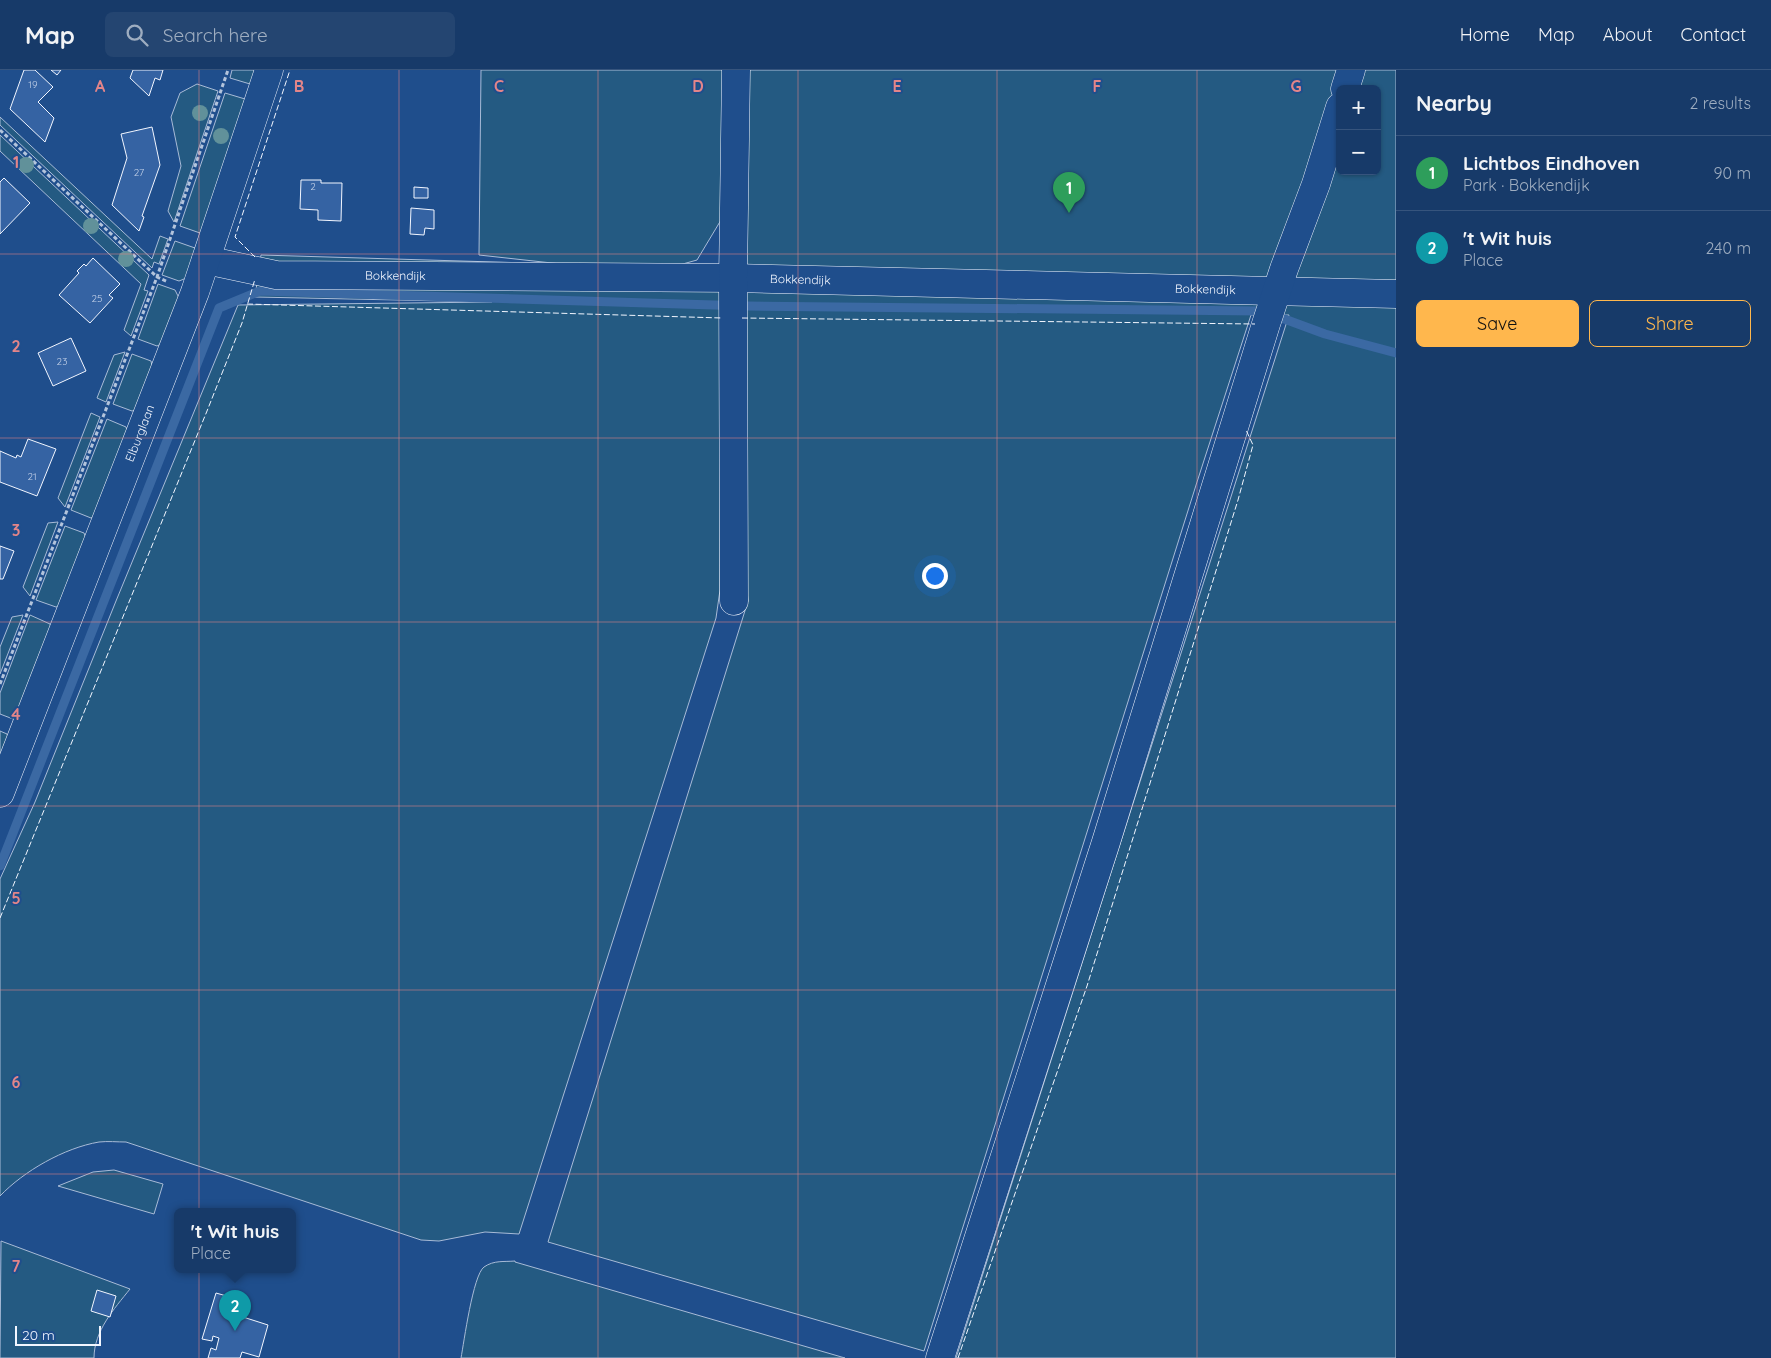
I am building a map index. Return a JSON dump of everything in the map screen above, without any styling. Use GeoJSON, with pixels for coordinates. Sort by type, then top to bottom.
{"type":"FeatureCollection","features":[{"type":"Feature","properties":{"kind":"street","name":"Elburglaan"},"geometry":{"type":"LineString","coordinates":[[0,793],[206,260],[269,70]]}},
{"type":"Feature","properties":{"kind":"street"},"geometry":{"type":"LineString","coordinates":[[734,601],[733,278],[736,70]]}},
{"type":"Feature","properties":{"kind":"street"},"geometry":{"type":"LineString","coordinates":[[1346,85],[1351,70]]}},
{"type":"Feature","properties":{"kind":"street"},"geometry":{"type":"LineString","coordinates":[[940,1358],[1106,842],[1277,291],[1316,184],[1336,120]]}},
{"type":"Feature","properties":{"kind":"street","name":"Bokkendijk"},"geometry":{"type":"LineString","coordinates":[[206,260],[276,274],[733,278],[1396,294]]}},
{"type":"Feature","properties":{"kind":"path"},"geometry":{"type":"LineString","coordinates":[[0,684],[157,277],[228,70]]}},
{"type":"Feature","properties":{"kind":"path"},"geometry":{"type":"LineString","coordinates":[[0,130],[157,277],[194,292]]}},
{"type":"Feature","properties":{"kind":"shaded area"},"geometry":{"type":"Polygon","coordinates":[[[232,70],[259,70],[256,79],[250,84],[230,78],[232,70]]]}},
{"type":"Feature","properties":{"kind":"shaded area"},"geometry":{"type":"Polygon","coordinates":[[[481,70],[726,70],[721,220],[697,260],[672,267],[740,270],[743,70],[1396,70],[1396,1358],[956,1358],[1289,315],[1251,315],[924,1351],[548,1242],[748,601],[721,306],[720,590],[716,618],[519,1234],[485,1232],[439,1241],[421,1240],[126,1142],[99,1142],[72,1149],[45,1162],[21,1178],[0,1196],[0,879],[35,802],[238,305],[492,302],[255,297],[261,255],[561,264],[479,255],[481,70]]]}},
{"type":"Feature","properties":{"kind":"shaded area"},"geometry":{"type":"Polygon","coordinates":[[[197,84],[218,91],[174,222],[168,211],[181,166],[171,117],[180,93],[197,84]]]}},
{"type":"Feature","properties":{"kind":"shaded area"},"geometry":{"type":"Polygon","coordinates":[[[225,93],[245,99],[207,228],[200,233],[180,226],[225,93]]]}},
{"type":"Feature","properties":{"kind":"shaded area"},"geometry":{"type":"Polygon","coordinates":[[[0,117],[152,259],[160,236],[168,239],[159,264],[154,262],[152,268],[0,125],[0,117]]]}},
{"type":"Feature","properties":{"kind":"shaded area"},"geometry":{"type":"Polygon","coordinates":[[[0,135],[149,275],[144,290],[148,291],[131,336],[124,330],[141,284],[0,151],[0,135]]]}},
{"type":"Feature","properties":{"kind":"shaded area"},"geometry":{"type":"Polygon","coordinates":[[[175,241],[195,248],[197,256],[189,277],[179,281],[162,275],[175,241]]]}},
{"type":"Feature","properties":{"kind":"shaded area"},"geometry":{"type":"Polygon","coordinates":[[[158,284],[175,290],[180,300],[163,343],[157,346],[138,339],[158,284]]]}},
{"type":"Feature","properties":{"kind":"shaded area"},"geometry":{"type":"Polygon","coordinates":[[[125,352],[106,402],[97,398],[114,355],[125,352]]]}},
{"type":"Feature","properties":{"kind":"shaded area"},"geometry":{"type":"Polygon","coordinates":[[[132,354],[151,361],[153,370],[138,410],[132,411],[113,404],[132,354]]]}},
{"type":"Feature","properties":{"kind":"shaded area"},"geometry":{"type":"Polygon","coordinates":[[[91,413],[100,417],[65,507],[58,498],[91,413]]]}},
{"type":"Feature","properties":{"kind":"shaded area"},"geometry":{"type":"Polygon","coordinates":[[[107,419],[126,427],[128,434],[96,516],[91,518],[71,510],[107,419]]]}},
{"type":"Feature","properties":{"kind":"shaded area"},"geometry":{"type":"Polygon","coordinates":[[[58,522],[30,596],[23,587],[48,523],[58,522]]]}},
{"type":"Feature","properties":{"kind":"shaded area"},"geometry":{"type":"Polygon","coordinates":[[[65,526],[84,533],[87,541],[62,605],[56,607],[36,600],[65,526]]]}},
{"type":"Feature","properties":{"kind":"shaded area"},"geometry":{"type":"Polygon","coordinates":[[[23,615],[0,674],[0,647],[12,617],[23,615]]]}},
{"type":"Feature","properties":{"kind":"shaded area"},"geometry":{"type":"Polygon","coordinates":[[[30,615],[50,624],[52,631],[20,714],[13,719],[0,714],[0,693],[30,615]]]}},
{"type":"Feature","properties":{"kind":"shaded area"},"geometry":{"type":"Polygon","coordinates":[[[0,731],[7,734],[9,742],[0,765],[0,731]]]}},
{"type":"Feature","properties":{"kind":"shaded area"},"geometry":{"type":"Polygon","coordinates":[[[114,1170],[163,1184],[154,1214],[58,1186],[93,1172],[114,1170]]]}},
{"type":"Feature","properties":{"kind":"shaded area"},"geometry":{"type":"Polygon","coordinates":[[[1,1241],[130,1289],[101,1330],[97,1339],[94,1358],[0,1358],[1,1241]]]}},
{"type":"Feature","properties":{"kind":"shaded area"},"geometry":{"type":"Polygon","coordinates":[[[515,1261],[845,1358],[461,1358],[473,1295],[480,1273],[484,1267],[492,1263],[515,1261]]]}},
{"type":"Feature","properties":{"kind":"building"},"geometry":{"type":"Polygon","coordinates":[[[24,70],[35,70],[53,87],[38,102],[54,118],[45,142],[10,109],[24,70]]]}},
{"type":"Feature","properties":{"kind":"building"},"geometry":{"type":"Polygon","coordinates":[[[51,70],[61,70],[57,75],[51,70]]]}},
{"type":"Feature","properties":{"kind":"building"},"geometry":{"type":"Polygon","coordinates":[[[133,70],[163,70],[160,80],[155,78],[149,96],[130,78],[133,70]]]}},
{"type":"Feature","properties":{"kind":"building"},"geometry":{"type":"Polygon","coordinates":[[[152,127],[160,165],[142,216],[144,217],[139,231],[112,205],[127,158],[121,134],[152,127]]]}},
{"type":"Feature","properties":{"kind":"building"},"geometry":{"type":"Polygon","coordinates":[[[4,178],[30,203],[0,234],[0,182],[4,178]]]}},
{"type":"Feature","properties":{"kind":"building"},"geometry":{"type":"Polygon","coordinates":[[[301,180],[321,180],[321,183],[342,183],[341,221],[318,220],[318,210],[300,209],[301,180]]]}},
{"type":"Feature","properties":{"kind":"building"},"geometry":{"type":"Polygon","coordinates":[[[414,187],[428,188],[428,198],[414,198],[414,187]]]}},
{"type":"Feature","properties":{"kind":"building"},"geometry":{"type":"Polygon","coordinates":[[[411,208],[434,210],[434,229],[425,228],[424,235],[410,234],[411,208]]]}},
{"type":"Feature","properties":{"kind":"building"},"geometry":{"type":"Polygon","coordinates":[[[93,258],[120,284],[109,295],[113,298],[90,323],[59,295],[79,273],[77,271],[84,264],[86,266],[93,258]]]}},
{"type":"Feature","properties":{"kind":"building"},"geometry":{"type":"Polygon","coordinates":[[[71,338],[86,371],[53,386],[38,353],[71,338]]]}},
{"type":"Feature","properties":{"kind":"building"},"geometry":{"type":"Polygon","coordinates":[[[28,439],[56,449],[37,496],[0,482],[0,451],[16,458],[17,455],[21,457],[28,439]]]}},
{"type":"Feature","properties":{"kind":"building"},"geometry":{"type":"Polygon","coordinates":[[[0,546],[14,551],[3,579],[0,579],[0,546]]]}},
{"type":"Feature","properties":{"kind":"building"},"geometry":{"type":"Polygon","coordinates":[[[97,1290],[116,1296],[110,1317],[91,1311],[97,1290]]]}},
{"type":"Feature","properties":{"kind":"building"},"geometry":{"type":"Polygon","coordinates":[[[216,1293],[248,1302],[243,1317],[268,1325],[259,1357],[242,1352],[240,1358],[208,1358],[211,1348],[216,1350],[219,1338],[213,1336],[212,1341],[202,1339],[216,1293]]]}},
{"type":"Feature","properties":{"kind":"waterway"},"geometry":{"type":"LineString","coordinates":[[0,866],[219,308],[260,291],[747,306],[1260,311]]}},
{"type":"Feature","properties":{"kind":"waterway"},"geometry":{"type":"LineString","coordinates":[[1279,317],[1325,334],[1396,353]]}},
{"type":"Feature","properties":{"kind":"fence"},"geometry":{"type":"LineString","coordinates":[[255,257],[235,237],[290,70]]}},
{"type":"Feature","properties":{"kind":"fence"},"geometry":{"type":"LineString","coordinates":[[0,918],[207,411],[242,323],[255,279]]}},
{"type":"Feature","properties":{"kind":"fence"},"geometry":{"type":"LineString","coordinates":[[247,304],[722,318]]}},
{"type":"Feature","properties":{"kind":"fence"},"geometry":{"type":"LineString","coordinates":[[742,318],[1255,324]]}},
{"type":"Feature","properties":{"kind":"fence"},"geometry":{"type":"LineString","coordinates":[[958,1358],[1087,986],[1238,500],[1253,445],[1246,430]]}},
{"type":"Feature","properties":{"kind":"place","name":"Lichtbos Eindhoven"},"geometry":{"type":"Point","coordinates":[1069,213]}},
{"type":"Feature","properties":{"kind":"place","name":"'t Wit huis"},"geometry":{"type":"Point","coordinates":[235,1331]}}]}
